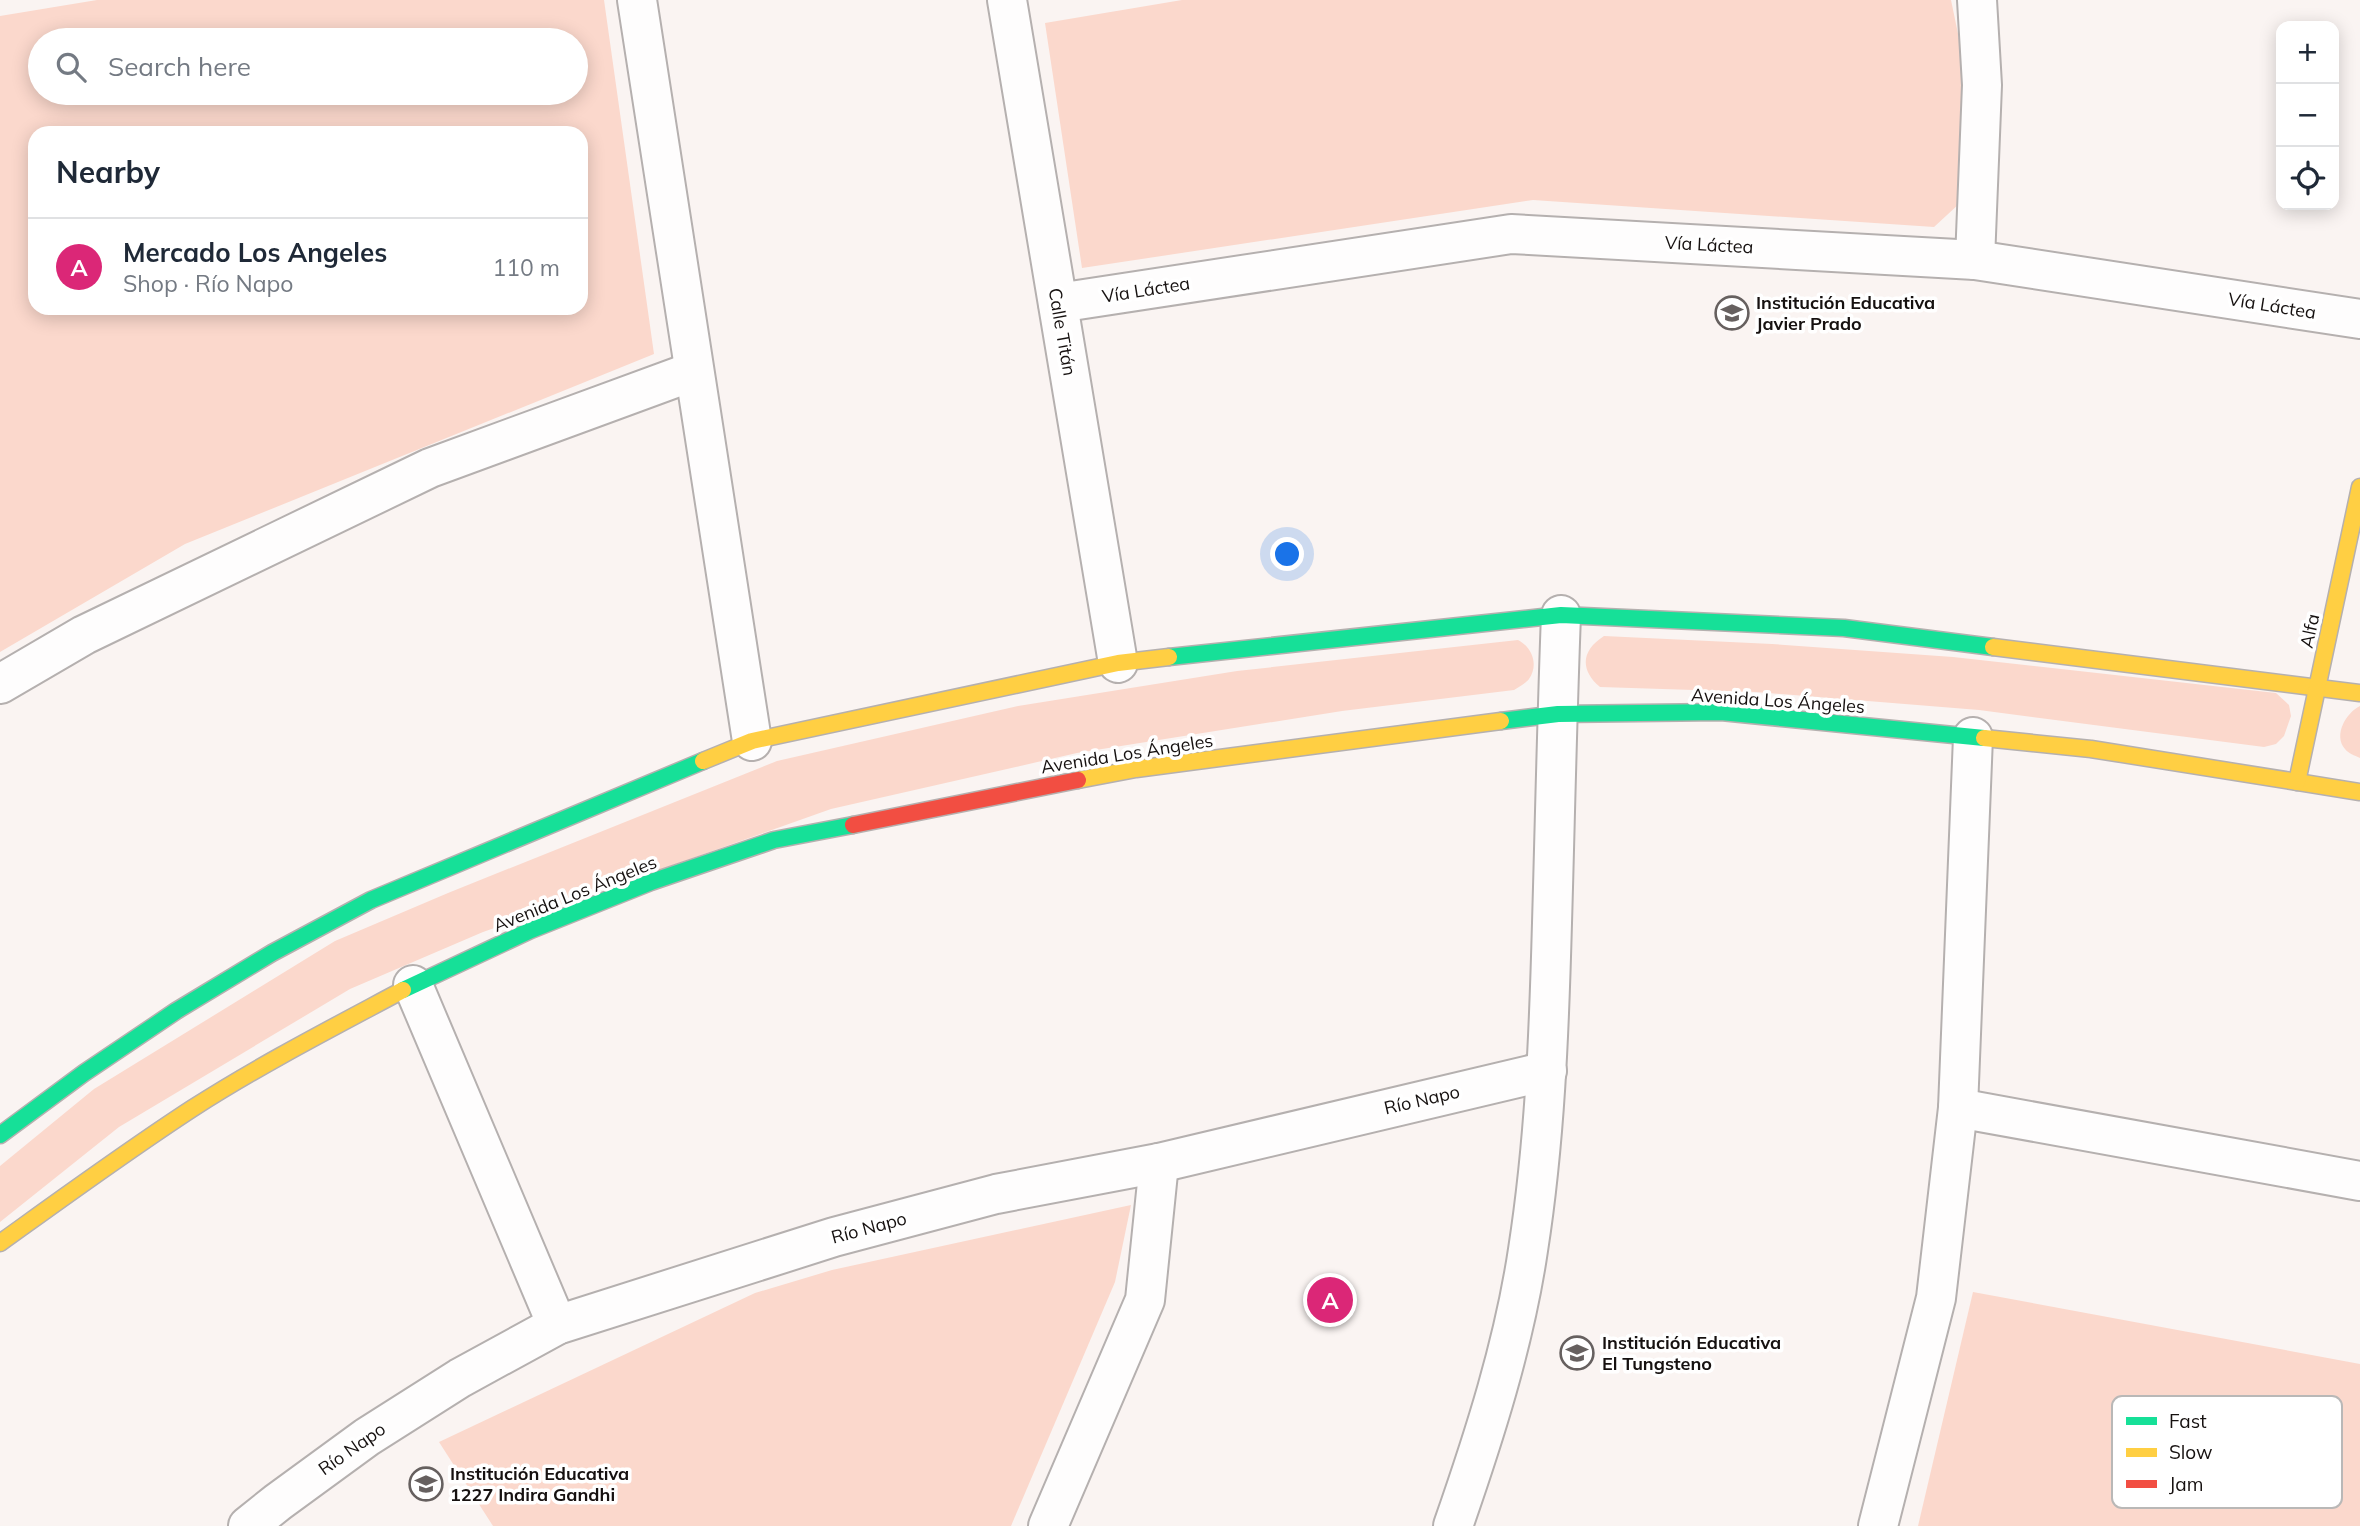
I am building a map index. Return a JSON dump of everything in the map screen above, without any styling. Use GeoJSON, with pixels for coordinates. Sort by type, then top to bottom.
{"type":"FeatureCollection","features":[{"type":"Feature","properties":{"kind":"street"},"geometry":{"type":"LineString","coordinates":[[637,0],[752,741]]}},
{"type":"Feature","properties":{"kind":"street","name":"Calle Titán"},"geometry":{"type":"LineString","coordinates":[[1007,0],[1118,663]]}},
{"type":"Feature","properties":{"kind":"street"},"geometry":{"type":"LineString","coordinates":[[1975,260],[1982,85],[1977,0]]}},
{"type":"Feature","properties":{"kind":"street","name":"Vía Láctea"},"geometry":{"type":"LineString","coordinates":[[1058,303],[1511,234],[1975,260],[2360,320]]}},
{"type":"Feature","properties":{"kind":"street"},"geometry":{"type":"LineString","coordinates":[[0,684],[84,635],[430,468],[694,371]]}},
{"type":"Feature","properties":{"kind":"street","name":"Alfa"},"geometry":{"type":"LineString","coordinates":[[2297,782],[2360,487]]}},
{"type":"Feature","properties":{"kind":"street"},"geometry":{"type":"LineString","coordinates":[[1453,1526],[1489,1416],[1511,1335],[1528,1253],[1541,1162],[1548,1071],[1561,615]]}},
{"type":"Feature","properties":{"kind":"street"},"geometry":{"type":"LineString","coordinates":[[0,1135],[84,1073],[176,1011],[272,953],[371,900],[752,741],[1118,663],[1561,615],[1844,628],[2360,693]]}},
{"type":"Feature","properties":{"kind":"street","name":"Avenida Los Ángeles"},"geometry":{"type":"LineString","coordinates":[[0,1243],[195,1107],[303,1043],[413,985],[531,930],[651,882],[774,840],[1136,769],[1558,713],[1721,712],[2091,748],[2360,792]]}},
{"type":"Feature","properties":{"kind":"street"},"geometry":{"type":"LineString","coordinates":[[1878,1526],[1936,1298],[1958,1108],[1973,737]]}},
{"type":"Feature","properties":{"kind":"street"},"geometry":{"type":"LineString","coordinates":[[413,985],[558,1325]]}},
{"type":"Feature","properties":{"kind":"street","name":"Río Napo"},"geometry":{"type":"LineString","coordinates":[[248,1526],[367,1437],[460,1378],[558,1325],[835,1237],[996,1194],[1159,1163],[1548,1071]]}},
{"type":"Feature","properties":{"kind":"street"},"geometry":{"type":"LineString","coordinates":[[1958,1108],[2360,1181]]}},
{"type":"Feature","properties":{"kind":"street"},"geometry":{"type":"LineString","coordinates":[[1048,1526],[1145,1300],[1159,1163]]}},
{"type":"Feature","properties":{"kind":"shaded area"},"geometry":{"type":"Polygon","coordinates":[[[97,0],[604,0],[654,354],[185,544],[0,652],[0,16],[97,0]]]}},
{"type":"Feature","properties":{"kind":"shaded area"},"geometry":{"type":"Polygon","coordinates":[[[1182,0],[1951,0],[1967,77],[1960,203],[1934,227],[1533,200],[1082,268],[1045,23],[1182,0]]]}},
{"type":"Feature","properties":{"kind":"shaded area"},"geometry":{"type":"Polygon","coordinates":[[[1604,636],[1772,644],[1953,657],[2276,693],[2289,705],[2291,716],[2284,736],[2276,744],[2264,747],[1979,710],[1756,692],[1600,687],[1589,673],[1586,660],[1591,647],[1604,636]]]}},
{"type":"Feature","properties":{"kind":"shaded area"},"geometry":{"type":"Polygon","coordinates":[[[1518,640],[1527,647],[1534,662],[1528,680],[1514,690],[1342,711],[1077,753],[831,809],[483,932],[350,989],[119,1127],[0,1222],[0,1166],[94,1089],[335,941],[777,761],[1018,706],[1237,671],[1518,640]]]}},
{"type":"Feature","properties":{"kind":"shaded area"},"geometry":{"type":"Polygon","coordinates":[[[2360,706],[2360,758],[2347,751],[2340,737],[2346,719],[2360,706]]]}},
{"type":"Feature","properties":{"kind":"shaded area"},"geometry":{"type":"Polygon","coordinates":[[[1131,1205],[1115,1282],[1011,1526],[493,1526],[439,1442],[755,1293],[832,1270],[1131,1205]]]}},
{"type":"Feature","properties":{"kind":"shaded area"},"geometry":{"type":"Polygon","coordinates":[[[1973,1292],[2360,1364],[2360,1526],[1918,1526],[1973,1292]]]}},
{"type":"Feature","properties":{"kind":"traffic: fast"},"geometry":{"type":"LineString","coordinates":[[1169,657],[1561,615],[1844,628],[1993,647]]}},
{"type":"Feature","properties":{"kind":"traffic: fast"},"geometry":{"type":"LineString","coordinates":[[1501,721],[1558,714],[1721,712],[1984,738]]}},
{"type":"Feature","properties":{"kind":"traffic: fast"},"geometry":{"type":"LineString","coordinates":[[0,1135],[84,1073],[176,1011],[272,953],[371,900],[703,761]]}},
{"type":"Feature","properties":{"kind":"traffic: fast"},"geometry":{"type":"LineString","coordinates":[[403,990],[531,930],[651,882],[774,840],[853,825]]}},
{"type":"Feature","properties":{"kind":"traffic: slow"},"geometry":{"type":"LineString","coordinates":[[2297,782],[2360,487]]}},
{"type":"Feature","properties":{"kind":"traffic: slow"},"geometry":{"type":"LineString","coordinates":[[1993,647],[2360,693]]}},
{"type":"Feature","properties":{"kind":"traffic: slow"},"geometry":{"type":"LineString","coordinates":[[703,761],[752,741],[1118,663],[1169,657]]}},
{"type":"Feature","properties":{"kind":"traffic: slow"},"geometry":{"type":"LineString","coordinates":[[1078,780],[1136,769],[1501,721]]}},
{"type":"Feature","properties":{"kind":"traffic: slow"},"geometry":{"type":"LineString","coordinates":[[1984,738],[2091,749],[2360,792]]}},
{"type":"Feature","properties":{"kind":"traffic: slow"},"geometry":{"type":"LineString","coordinates":[[0,1243],[120,1157],[218,1092],[403,990]]}},
{"type":"Feature","properties":{"kind":"traffic: jam"},"geometry":{"type":"LineString","coordinates":[[853,825],[1078,780]]}},
{"type":"Feature","properties":{"kind":"place","name":"Institución Educativa Javier Prado"},"geometry":{"type":"Point","coordinates":[1732,313]}},
{"type":"Feature","properties":{"kind":"place","name":"Mercado Los Angeles"},"geometry":{"type":"Point","coordinates":[1330,1300]}},
{"type":"Feature","properties":{"kind":"place","name":"Institución Educativa El Tungsteno"},"geometry":{"type":"Point","coordinates":[1577,1353]}},
{"type":"Feature","properties":{"kind":"place","name":"Institución Educativa 1227 Indira Gandhi"},"geometry":{"type":"Point","coordinates":[426,1484]}}]}
